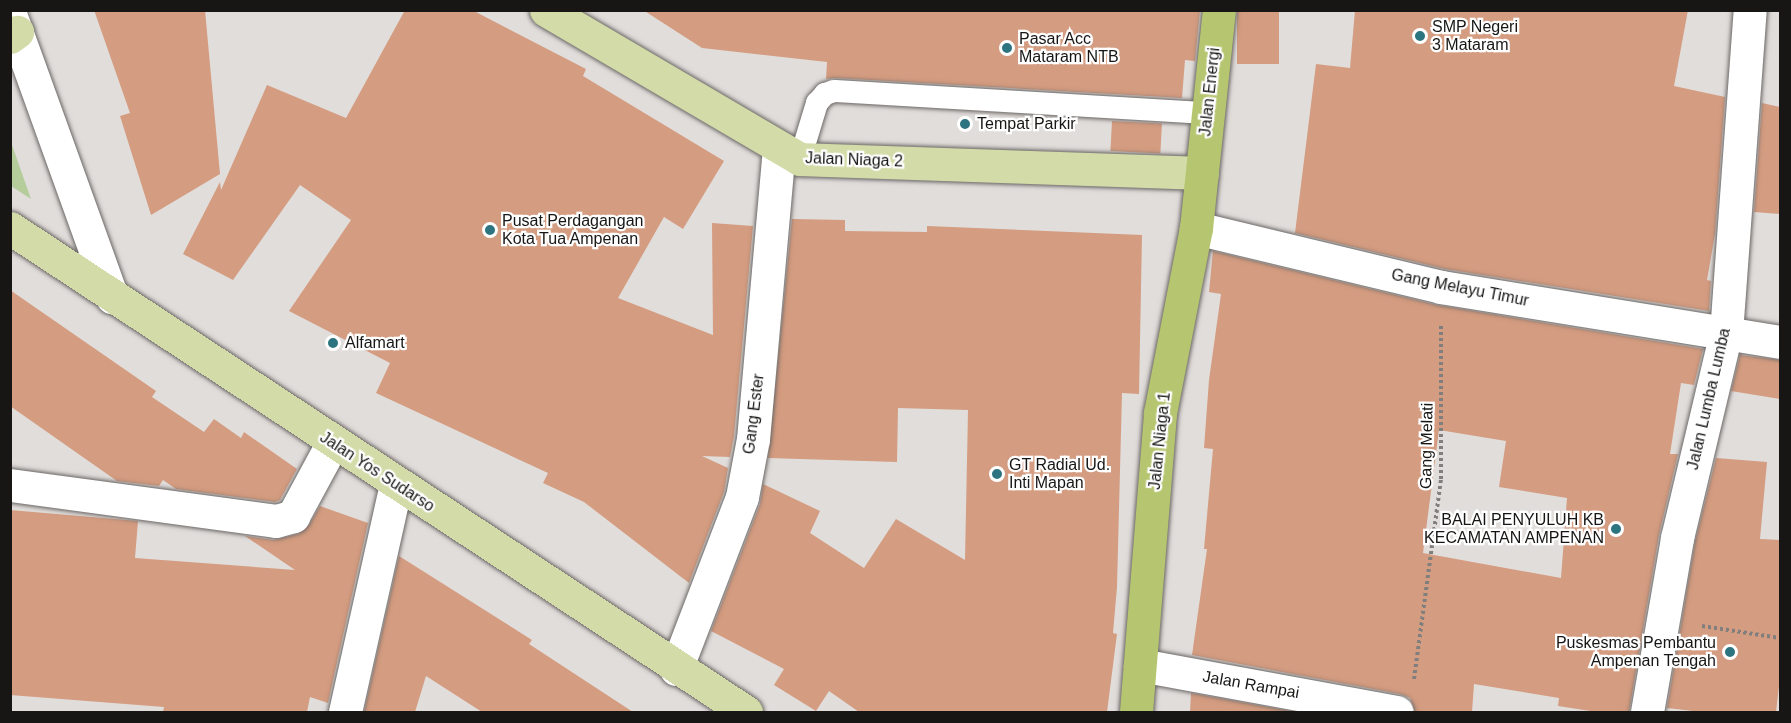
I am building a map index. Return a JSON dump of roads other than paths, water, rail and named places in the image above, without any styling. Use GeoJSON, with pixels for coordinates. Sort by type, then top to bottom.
{"type":"FeatureCollection","features":[{"type":"Feature","properties":{"kind":"highway","name":"Jalan Energi"},"geometry":{"type":"LineString","coordinates":[[1202,172],[1218,10]]}},
{"type":"Feature","properties":{"kind":"highway","name":"Jalan Niaga 1"},"geometry":{"type":"LineString","coordinates":[[1136,712],[1160,413],[1196,228],[1202,172]]}},
{"type":"Feature","properties":{"kind":"main road","name":"Jalan Niaga 2"},"geometry":{"type":"LineString","coordinates":[[546,10],[790,154],[1202,172]]}},
{"type":"Feature","properties":{"kind":"main road","name":"Jalan Yos Sudarso"},"geometry":{"type":"LineString","coordinates":[[10,228],[676,669],[746,712]]}},
{"type":"Feature","properties":{"kind":"street","name":"Jalan Lumba Lumba"},"geometry":{"type":"LineString","coordinates":[[1647,712],[1677,538],[1726,333],[1750,10]]}},
{"type":"Feature","properties":{"kind":"street"},"geometry":{"type":"LineString","coordinates":[[13,28],[112,297]]}},
{"type":"Feature","properties":{"kind":"street","name":"Gang Ester"},"geometry":{"type":"LineString","coordinates":[[676,669],[744,485],[753,438],[790,154]]}},
{"type":"Feature","properties":{"kind":"street","name":"Gang Melayu Timur"},"geometry":{"type":"LineString","coordinates":[[1196,228],[1441,287],[1780,342]]}},
{"type":"Feature","properties":{"kind":"street"},"geometry":{"type":"LineString","coordinates":[[10,485],[276,521],[293,516],[333,442]]}},
{"type":"Feature","properties":{"kind":"street"},"geometry":{"type":"LineString","coordinates":[[345,712],[396,483]]}},
{"type":"Feature","properties":{"kind":"street","name":"Jalan Rampai"},"geometry":{"type":"LineString","coordinates":[[1140,665],[1405,701]]}},
{"type":"Feature","properties":{"kind":"lane"},"geometry":{"type":"LineString","coordinates":[[790,154],[817,103],[825,94],[834,91],[1208,113]]}},
{"type":"Feature","properties":{"kind":"place","name":"SMP Negeri 3 Mataram"},"geometry":{"type":"Point","coordinates":[1420,36]}},
{"type":"Feature","properties":{"kind":"place","name":"Pasar Acc Mataram NTB"},"geometry":{"type":"Point","coordinates":[1007,48]}},
{"type":"Feature","properties":{"kind":"place","name":"Tempat Parkir"},"geometry":{"type":"Point","coordinates":[965,124]}},
{"type":"Feature","properties":{"kind":"place","name":"Pusat Perdagangan Kota Tua Ampenan"},"geometry":{"type":"Point","coordinates":[490,230]}},
{"type":"Feature","properties":{"kind":"place","name":"Alfamart"},"geometry":{"type":"Point","coordinates":[333,343]}},
{"type":"Feature","properties":{"kind":"place","name":"GT Radial Ud. Inti Mapan"},"geometry":{"type":"Point","coordinates":[997,474]}},
{"type":"Feature","properties":{"kind":"place","name":"BALAI PENYULUH KB KECAMATAN AMPENAN"},"geometry":{"type":"Point","coordinates":[1616,529]}},
{"type":"Feature","properties":{"kind":"place","name":"Puskesmas Pembantu Ampenan Tengah"},"geometry":{"type":"Point","coordinates":[1730,652]}}]}
